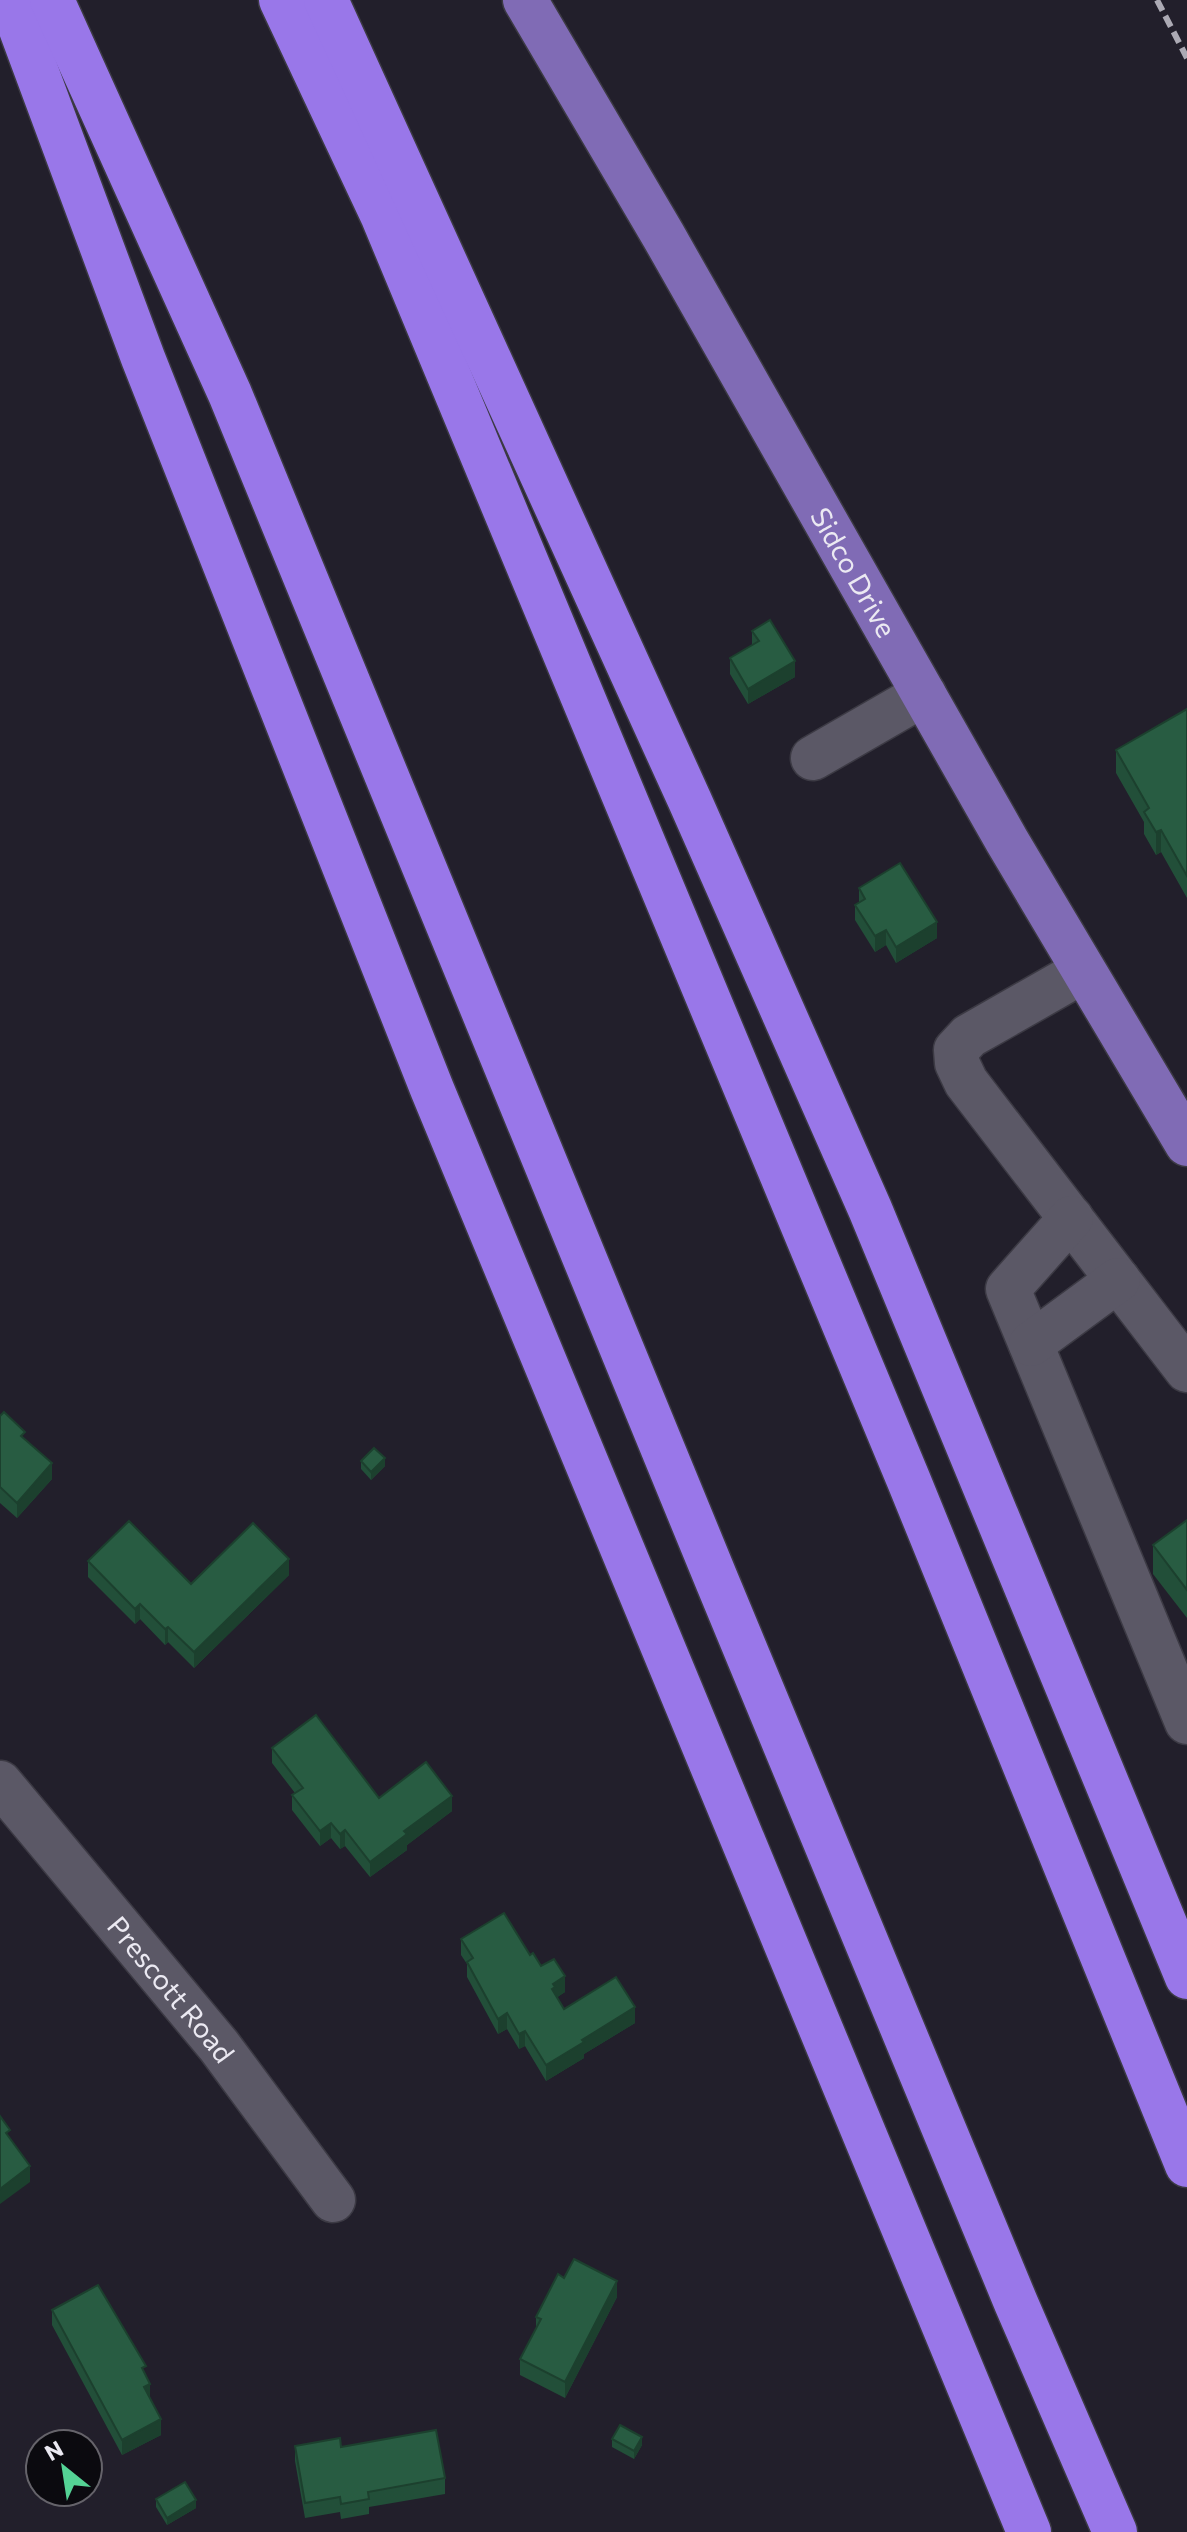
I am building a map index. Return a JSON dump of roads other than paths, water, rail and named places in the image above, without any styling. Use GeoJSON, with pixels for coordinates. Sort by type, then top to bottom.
{"type":"FeatureCollection","features":[{"type":"Feature","properties":{"kind":"highway"},"geometry":{"type":"LineString","coordinates":[[10,0],[143,358],[432,1089],[1029,2532]]}},
{"type":"Feature","properties":{"kind":"highway"},"geometry":{"type":"LineString","coordinates":[[52,0],[230,394],[717,1581],[1016,2303],[1115,2532]]}},
{"type":"Feature","properties":{"kind":"highway"},"geometry":{"type":"LineString","coordinates":[[281,0],[390,232],[903,1466],[1187,2165]]}},
{"type":"Feature","properties":{"kind":"highway"},"geometry":{"type":"LineString","coordinates":[[326,0],[690,801],[870,1209],[1187,1977]]}},
{"type":"Feature","properties":{"kind":"main road","name":"Sidco Drive"},"geometry":{"type":"LineString","coordinates":[[525,0],[663,235],[1083,971],[1187,1144]]}},
{"type":"Feature","properties":{"kind":"street"},"geometry":{"type":"LineString","coordinates":[[813,758],[924,694]]}},
{"type":"Feature","properties":{"kind":"street"},"geometry":{"type":"LineString","coordinates":[[1083,971],[969,1036],[956,1053],[957,1063],[966,1082],[1187,1370]]}},
{"type":"Feature","properties":{"kind":"street"},"geometry":{"type":"LineString","coordinates":[[1071,1218],[1008,1289],[1187,1722]]}},
{"type":"Feature","properties":{"kind":"street"},"geometry":{"type":"LineString","coordinates":[[1031,1344],[1118,1280]]}},
{"type":"Feature","properties":{"kind":"street","name":"Prescott Road"},"geometry":{"type":"LineString","coordinates":[[0,1783],[219,2046],[333,2200]]}},
{"type":"Feature","properties":{"kind":"railway"},"geometry":{"type":"LineString","coordinates":[[1157,0],[1187,58]]}}]}
